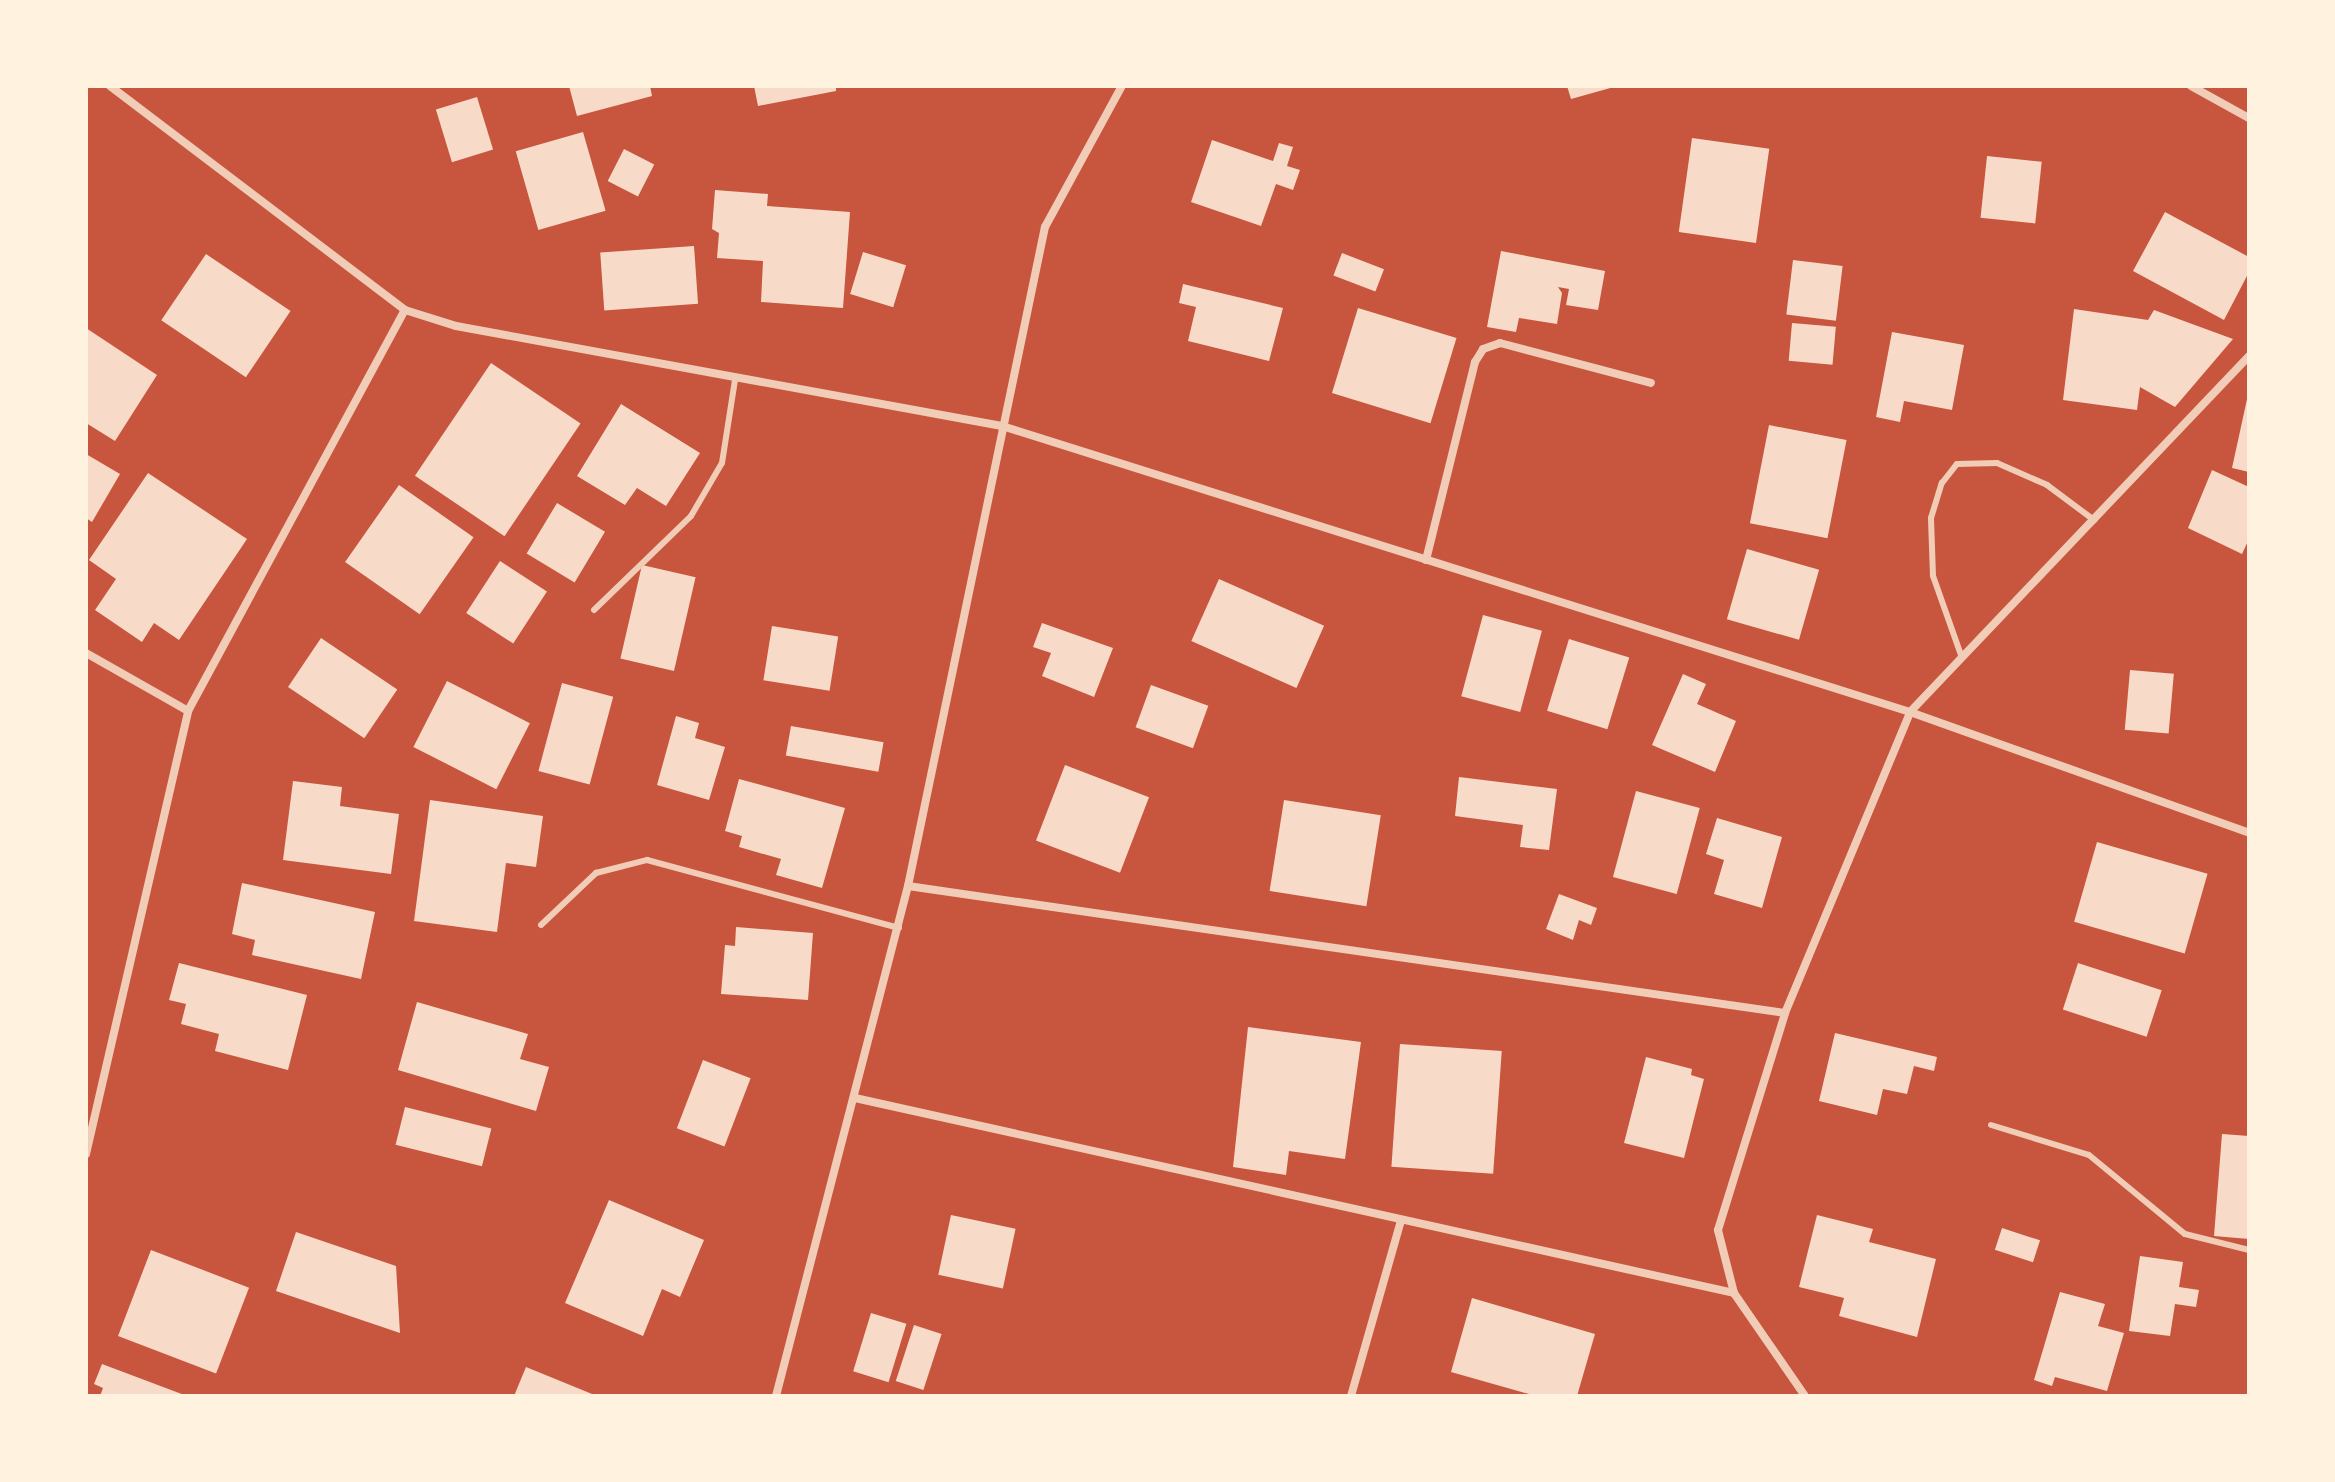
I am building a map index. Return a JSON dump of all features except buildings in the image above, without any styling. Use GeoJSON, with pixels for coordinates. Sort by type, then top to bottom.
{"type":"FeatureCollection","features":[{"type":"Feature","properties":{"kind":"street"},"geometry":{"type":"LineString","coordinates":[[110,86],[405,310],[456,326],[735,380],[1002,426],[1910,712],[2249,833]]}},
{"type":"Feature","properties":{"kind":"street"},"geometry":{"type":"LineString","coordinates":[[776,1396],[899,928],[1045,227],[1122,86]]}},
{"type":"Feature","properties":{"kind":"street"},"geometry":{"type":"LineString","coordinates":[[2191,86],[2249,118]]}},
{"type":"Feature","properties":{"kind":"street"},"geometry":{"type":"LineString","coordinates":[[86,1154],[188,711],[405,310]]}},
{"type":"Feature","properties":{"kind":"street"},"geometry":{"type":"LineString","coordinates":[[1426,560],[1475,362],[1483,349],[1500,343],[1651,383]]}},
{"type":"Feature","properties":{"kind":"street"},"geometry":{"type":"LineString","coordinates":[[1805,1396],[1734,1293],[1718,1230],[1785,1013],[1910,712],[2249,356]]}},
{"type":"Feature","properties":{"kind":"street"},"geometry":{"type":"LineString","coordinates":[[86,653],[188,711]]}},
{"type":"Feature","properties":{"kind":"street"},"geometry":{"type":"LineString","coordinates":[[908,886],[1785,1013]]}},
{"type":"Feature","properties":{"kind":"street"},"geometry":{"type":"LineString","coordinates":[[855,1098],[1734,1293]]}},
{"type":"Feature","properties":{"kind":"street"},"geometry":{"type":"LineString","coordinates":[[1351,1396],[1401,1220]]}},
{"type":"Feature","properties":{"kind":"lane"},"geometry":{"type":"LineString","coordinates":[[594,610],[691,516],[722,463],[735,380]]}},
{"type":"Feature","properties":{"kind":"lane"},"geometry":{"type":"LineString","coordinates":[[1961,655],[1932,561],[1931,518],[1942,483],[1957,464],[1997,463],[2047,485],[2094,520]]}},
{"type":"Feature","properties":{"kind":"lane"},"geometry":{"type":"LineString","coordinates":[[541,925],[596,873],[647,860],[899,928]]}},
{"type":"Feature","properties":{"kind":"lane"},"geometry":{"type":"LineString","coordinates":[[1991,1125],[2089,1155],[2185,1234],[2249,1250]]}}]}
